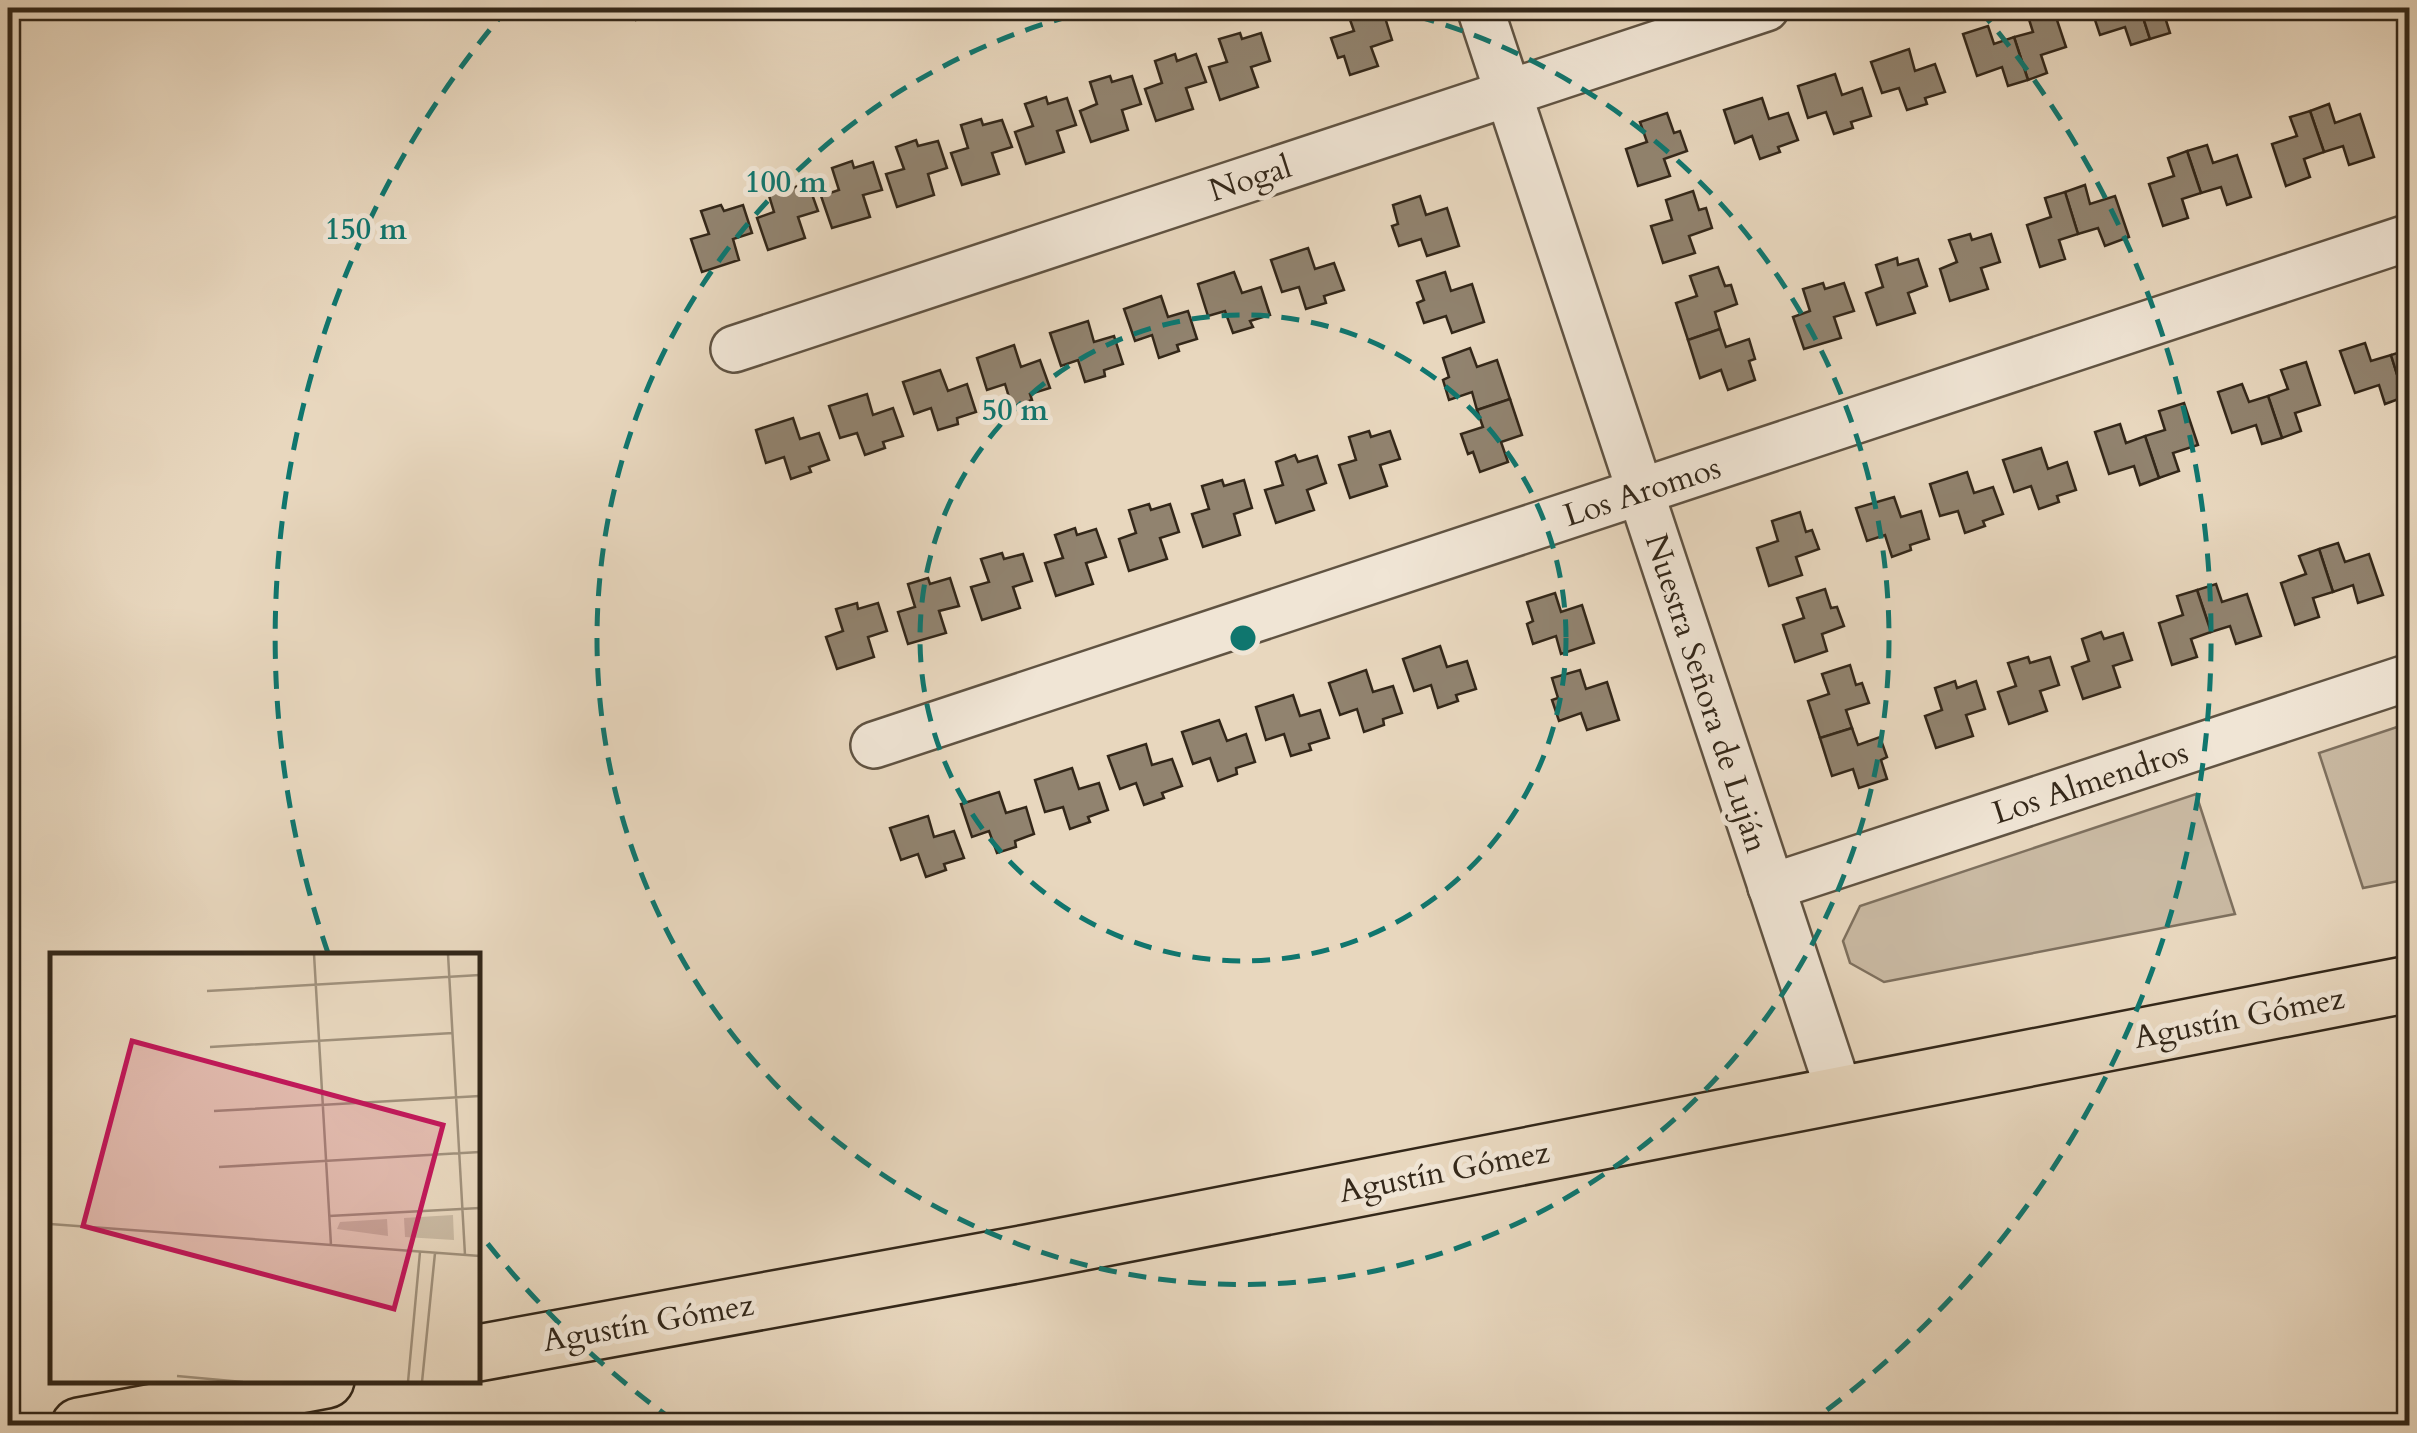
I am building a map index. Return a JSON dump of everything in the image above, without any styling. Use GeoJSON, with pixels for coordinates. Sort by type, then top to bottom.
{"type":"FeatureCollection","features":[{"type":"Feature","properties":{"kind":"main road","name":"Agustín Gómez"},"geometry":{"type":"LineString","coordinates":[[480,1353],[1027,1253],[2410,984]]}},
{"type":"Feature","properties":{"kind":"main road"},"geometry":{"type":"LineString","coordinates":[[79,1426],[310,1383]]}},
{"type":"Feature","properties":{"kind":"street","name":"Nuestra Señora de Luján"},"geometry":{"type":"LineString","coordinates":[[1480,8],[1840,1094]]}},
{"type":"Feature","properties":{"kind":"street","name":"Nogal"},"geometry":{"type":"LineString","coordinates":[[734,349],[1766,8]]}},
{"type":"Feature","properties":{"kind":"street","name":"Los Aromos"},"geometry":{"type":"LineString","coordinates":[[874,745],[2410,237]]}},
{"type":"Feature","properties":{"kind":"street","name":"Los Almendros"},"geometry":{"type":"LineString","coordinates":[[1771,888],[2410,677]]}},
{"type":"Feature","properties":{"kind":"shaded area"},"geometry":{"type":"Polygon","coordinates":[[[2409,723],[2409,879],[2363,888],[2319,753],[2409,723]]]}},
{"type":"Feature","properties":{"kind":"shaded area"},"geometry":{"type":"Polygon","coordinates":[[[2196,794],[2235,914],[1884,982],[1850,963],[1843,941],[1860,906],[2196,794]]]}},
{"type":"Feature","properties":{"kind":"building"},"geometry":{"type":"Polygon","coordinates":[[[631,8],[654,8],[655,13],[636,20],[631,8]]]}},
{"type":"Feature","properties":{"kind":"building"},"geometry":{"type":"Polygon","coordinates":[[[1382,8],[1392,40],[1371,47],[1378,66],[1350,75],[1344,56],[1338,58],[1331,38],[1354,31],[1348,14],[1382,8]]]}},
{"type":"Feature","properties":{"kind":"building"},"geometry":{"type":"Polygon","coordinates":[[[2053,8],[2066,47],[2041,55],[2047,73],[2028,80],[2014,37],[2033,32],[2027,13],[2053,8]]]}},
{"type":"Feature","properties":{"kind":"building"},"geometry":{"type":"Polygon","coordinates":[[[2091,8],[2140,8],[2150,39],[2131,45],[2125,27],[2100,35],[2091,8]]]}},
{"type":"Feature","properties":{"kind":"building"},"geometry":{"type":"Polygon","coordinates":[[[2140,8],[2185,8],[2164,14],[2170,33],[2150,39],[2140,8]]]}},
{"type":"Feature","properties":{"kind":"building"},"geometry":{"type":"Polygon","coordinates":[[[1988,26],[1994,44],[2014,37],[2028,80],[2008,86],[2002,67],[1977,76],[1963,34],[1988,26]]]}},
{"type":"Feature","properties":{"kind":"building"},"geometry":{"type":"Polygon","coordinates":[[[1240,33],[1242,39],[1261,33],[1270,61],[1251,67],[1258,87],[1220,100],[1209,67],[1227,62],[1219,39],[1240,33]]]}},
{"type":"Feature","properties":{"kind":"building"},"geometry":{"type":"Polygon","coordinates":[[[1909,49],[1915,71],[1935,64],[1945,92],[1925,98],[1927,104],[1907,110],[1899,88],[1882,93],[1871,62],[1909,49]]]}},
{"type":"Feature","properties":{"kind":"building"},"geometry":{"type":"Polygon","coordinates":[[[1175,54],[1177,61],[1196,54],[1206,82],[1186,88],[1193,109],[1156,121],[1145,89],[1162,83],[1155,61],[1175,54]]]}},
{"type":"Feature","properties":{"kind":"building"},"geometry":{"type":"Polygon","coordinates":[[[1835,74],[1842,95],[1862,88],[1871,116],[1851,122],[1853,128],[1834,134],[1826,112],[1808,118],[1798,86],[1835,74]]]}},
{"type":"Feature","properties":{"kind":"building"},"geometry":{"type":"Polygon","coordinates":[[[1110,76],[1112,82],[1132,76],[1141,104],[1122,110],[1128,130],[1091,142],[1080,111],[1097,104],[1090,82],[1110,76]]]}},
{"type":"Feature","properties":{"kind":"building"},"geometry":{"type":"Polygon","coordinates":[[[1046,97],[1048,104],[1067,98],[1076,125],[1057,131],[1064,152],[1026,164],[1015,132],[1033,126],[1025,104],[1046,97]]]}},
{"type":"Feature","properties":{"kind":"building"},"geometry":{"type":"Polygon","coordinates":[[[1762,98],[1769,119],[1788,113],[1798,140],[1760,159],[1752,136],[1735,143],[1724,110],[1762,98]]]}},
{"type":"Feature","properties":{"kind":"building"},"geometry":{"type":"Polygon","coordinates":[[[2329,104],[2335,123],[2360,114],[2374,157],[2349,165],[2343,146],[2324,152],[2310,111],[2329,104]]]}},
{"type":"Feature","properties":{"kind":"building"},"geometry":{"type":"Polygon","coordinates":[[[2310,111],[2324,152],[2304,159],[2310,177],[2286,186],[2272,144],[2297,136],[2290,117],[2310,111]]]}},
{"type":"Feature","properties":{"kind":"building"},"geometry":{"type":"Polygon","coordinates":[[[1667,113],[1674,133],[1680,131],[1687,151],[1664,159],[1670,176],[1638,186],[1626,149],[1647,142],[1640,122],[1667,113]]]}},
{"type":"Feature","properties":{"kind":"building"},"geometry":{"type":"Polygon","coordinates":[[[981,119],[983,125],[1002,120],[1012,147],[992,153],[999,174],[962,185],[951,153],[968,148],[961,125],[981,119]]]}},
{"type":"Feature","properties":{"kind":"building"},"geometry":{"type":"Polygon","coordinates":[[[916,140],[918,146],[938,141],[947,168],[928,174],[934,195],[897,207],[886,174],[904,169],[896,147],[916,140]]]}},
{"type":"Feature","properties":{"kind":"building"},"geometry":{"type":"Polygon","coordinates":[[[2207,145],[2213,163],[2237,155],[2251,197],[2227,205],[2221,187],[2201,193],[2187,151],[2207,145]]]}},
{"type":"Feature","properties":{"kind":"building"},"geometry":{"type":"Polygon","coordinates":[[[2187,151],[2201,193],[2182,199],[2188,218],[2163,226],[2149,184],[2174,176],[2168,158],[2187,151]]]}},
{"type":"Feature","properties":{"kind":"building"},"geometry":{"type":"Polygon","coordinates":[[[852,161],[854,168],[873,162],[882,190],[863,195],[870,217],[832,228],[821,196],[839,190],[832,168],[852,161]]]}},
{"type":"Feature","properties":{"kind":"building"},"geometry":{"type":"Polygon","coordinates":[[[787,183],[789,189],[808,183],[818,211],[798,217],[805,238],[768,250],[757,218],[774,212],[767,189],[787,183]]]}},
{"type":"Feature","properties":{"kind":"building"},"geometry":{"type":"Polygon","coordinates":[[[2085,185],[2090,204],[2115,196],[2129,237],[2105,246],[2098,228],[2078,234],[2065,192],[2085,185]]]}},
{"type":"Feature","properties":{"kind":"building"},"geometry":{"type":"Polygon","coordinates":[[[1693,191],[1699,210],[1706,208],[1712,228],[1689,236],[1695,253],[1663,263],[1651,226],[1672,220],[1666,200],[1693,191]]]}},
{"type":"Feature","properties":{"kind":"building"},"geometry":{"type":"Polygon","coordinates":[[[2065,192],[2078,234],[2059,240],[2065,259],[2040,267],[2027,225],[2051,217],[2045,198],[2065,192]]]}},
{"type":"Feature","properties":{"kind":"building"},"geometry":{"type":"Polygon","coordinates":[[[1420,196],[1426,215],[1447,208],[1459,246],[1427,256],[1421,239],[1399,246],[1392,226],[1398,224],[1393,205],[1420,196]]]}},
{"type":"Feature","properties":{"kind":"building"},"geometry":{"type":"Polygon","coordinates":[[[721,205],[724,211],[743,205],[752,233],[733,239],[739,260],[702,272],[691,239],[709,234],[701,211],[721,205]]]}},
{"type":"Feature","properties":{"kind":"building"},"geometry":{"type":"Polygon","coordinates":[[[1970,234],[1972,240],[1991,234],[2000,262],[1981,268],[1988,289],[1950,301],[1940,269],[1957,262],[1949,240],[1970,234]]]}},
{"type":"Feature","properties":{"kind":"building"},"geometry":{"type":"Polygon","coordinates":[[[1308,248],[1315,269],[1334,263],[1344,290],[1324,296],[1326,303],[1306,309],[1299,287],[1282,292],[1271,260],[1308,248]]]}},
{"type":"Feature","properties":{"kind":"building"},"geometry":{"type":"Polygon","coordinates":[[[1897,258],[1898,265],[1918,259],[1927,286],[1908,293],[1915,313],[1877,325],[1866,293],[1883,287],[1876,265],[1897,258]]]}},
{"type":"Feature","properties":{"kind":"building"},"geometry":{"type":"Polygon","coordinates":[[[1718,267],[1725,286],[1731,285],[1737,304],[1715,312],[1720,329],[1688,340],[1676,303],[1697,296],[1690,276],[1718,267]]]}},
{"type":"Feature","properties":{"kind":"building"},"geometry":{"type":"Polygon","coordinates":[[[1234,272],[1242,293],[1261,287],[1270,315],[1250,321],[1253,327],[1233,333],[1225,311],[1208,316],[1198,284],[1234,272]]]}},
{"type":"Feature","properties":{"kind":"building"},"geometry":{"type":"Polygon","coordinates":[[[1445,272],[1451,291],[1472,284],[1484,322],[1452,333],[1446,316],[1424,323],[1417,303],[1424,300],[1417,281],[1445,272]]]}},
{"type":"Feature","properties":{"kind":"building"},"geometry":{"type":"Polygon","coordinates":[[[1823,283],[1825,289],[1844,283],[1854,311],[1834,317],[1841,338],[1804,349],[1793,317],[1810,311],[1803,289],[1823,283]]]}},
{"type":"Feature","properties":{"kind":"building"},"geometry":{"type":"Polygon","coordinates":[[[1161,296],[1168,317],[1188,311],[1197,339],[1177,345],[1179,351],[1159,358],[1152,335],[1135,341],[1124,309],[1161,296]]]}},
{"type":"Feature","properties":{"kind":"building"},"geometry":{"type":"Polygon","coordinates":[[[1088,321],[1094,342],[1114,336],[1123,364],[1104,370],[1105,376],[1085,382],[1078,360],[1061,366],[1050,333],[1088,321]]]}},
{"type":"Feature","properties":{"kind":"building"},"geometry":{"type":"Polygon","coordinates":[[[1720,329],[1726,347],[1749,339],[1755,359],[1749,361],[1755,380],[1728,390],[1721,370],[1700,378],[1688,340],[1720,329]]]}},
{"type":"Feature","properties":{"kind":"building"},"geometry":{"type":"Polygon","coordinates":[[[2365,343],[2371,361],[2391,355],[2404,397],[2385,404],[2379,385],[2355,393],[2340,351],[2365,343]]]}},
{"type":"Feature","properties":{"kind":"building"},"geometry":{"type":"Polygon","coordinates":[[[1014,345],[1021,367],[1040,360],[1050,388],[1030,394],[1032,400],[1012,407],[1005,384],[987,390],[977,358],[1014,345]]]}},
{"type":"Feature","properties":{"kind":"building"},"geometry":{"type":"Polygon","coordinates":[[[1470,348],[1477,367],[1497,360],[1510,399],[1477,410],[1472,392],[1449,400],[1443,380],[1449,377],[1443,358],[1470,348]]]}},
{"type":"Feature","properties":{"kind":"building"},"geometry":{"type":"Polygon","coordinates":[[[2410,349],[2410,395],[2404,397],[2391,355],[2410,349]]]}},
{"type":"Feature","properties":{"kind":"building"},"geometry":{"type":"Polygon","coordinates":[[[2306,362],[2320,405],[2295,413],[2301,431],[2282,438],[2268,396],[2288,389],[2281,370],[2306,362]]]}},
{"type":"Feature","properties":{"kind":"building"},"geometry":{"type":"Polygon","coordinates":[[[940,370],[948,391],[967,384],[976,412],[957,418],[958,424],[938,430],[931,408],[914,414],[903,382],[940,370]]]}},
{"type":"Feature","properties":{"kind":"building"},"geometry":{"type":"Polygon","coordinates":[[[2242,384],[2249,402],[2268,396],[2282,438],[2262,444],[2256,425],[2232,433],[2218,392],[2242,384]]]}},
{"type":"Feature","properties":{"kind":"building"},"geometry":{"type":"Polygon","coordinates":[[[867,394],[873,415],[893,408],[903,436],[883,442],[885,448],[865,455],[857,433],[840,438],[829,406],[867,394]]]}},
{"type":"Feature","properties":{"kind":"building"},"geometry":{"type":"Polygon","coordinates":[[[1510,399],[1522,435],[1501,442],[1508,462],[1480,472],[1461,434],[1483,427],[1477,410],[1510,399]]]}},
{"type":"Feature","properties":{"kind":"building"},"geometry":{"type":"Polygon","coordinates":[[[2184,403],[2198,445],[2173,453],[2179,471],[2159,478],[2145,436],[2165,430],[2159,411],[2184,403]]]}},
{"type":"Feature","properties":{"kind":"building"},"geometry":{"type":"Polygon","coordinates":[[[793,418],[800,439],[819,433],[829,460],[791,479],[784,457],[766,463],[756,430],[793,418]]]}},
{"type":"Feature","properties":{"kind":"building"},"geometry":{"type":"Polygon","coordinates":[[[2120,424],[2126,443],[2145,436],[2159,478],[2140,485],[2134,466],[2109,474],[2095,432],[2120,424]]]}},
{"type":"Feature","properties":{"kind":"building"},"geometry":{"type":"Polygon","coordinates":[[[1369,431],[1371,437],[1390,431],[1400,459],[1380,465],[1387,486],[1350,498],[1339,465],[1356,460],[1349,437],[1369,431]]]}},
{"type":"Feature","properties":{"kind":"building"},"geometry":{"type":"Polygon","coordinates":[[[2041,448],[2048,469],[2067,462],[2076,490],[2057,496],[2059,502],[2039,509],[2031,486],[2014,492],[2003,460],[2041,448]]]}},
{"type":"Feature","properties":{"kind":"building"},"geometry":{"type":"Polygon","coordinates":[[[1295,455],[1298,462],[1317,456],[1326,483],[1307,490],[1314,510],[1276,523],[1265,490],[1283,485],[1276,462],[1295,455]]]}},
{"type":"Feature","properties":{"kind":"building"},"geometry":{"type":"Polygon","coordinates":[[[1967,472],[1974,493],[1993,487],[2003,514],[1965,533],[1958,511],[1940,516],[1930,484],[1967,472]]]}},
{"type":"Feature","properties":{"kind":"building"},"geometry":{"type":"Polygon","coordinates":[[[1222,480],[1224,486],[1244,480],[1252,508],[1234,514],[1240,535],[1203,547],[1192,514],[1209,509],[1202,486],[1222,480]]]}},
{"type":"Feature","properties":{"kind":"building"},"geometry":{"type":"Polygon","coordinates":[[[1894,497],[1901,517],[1921,511],[1929,539],[1892,557],[1885,535],[1867,541],[1856,508],[1894,497]]]}},
{"type":"Feature","properties":{"kind":"building"},"geometry":{"type":"Polygon","coordinates":[[[1149,504],[1151,510],[1170,504],[1179,532],[1160,538],[1167,559],[1129,571],[1119,539],[1136,533],[1129,510],[1149,504]]]}},
{"type":"Feature","properties":{"kind":"building"},"geometry":{"type":"Polygon","coordinates":[[[1800,512],[1806,532],[1812,530],[1819,549],[1796,557],[1802,575],[1769,586],[1757,548],[1778,541],[1772,521],[1800,512]]]}},
{"type":"Feature","properties":{"kind":"building"},"geometry":{"type":"Polygon","coordinates":[[[1075,528],[1077,535],[1096,529],[1106,557],[1086,563],[1093,584],[1056,596],[1045,563],[1063,558],[1055,535],[1075,528]]]}},
{"type":"Feature","properties":{"kind":"building"},"geometry":{"type":"Polygon","coordinates":[[[2338,543],[2345,562],[2369,554],[2383,595],[2358,603],[2353,585],[2333,592],[2319,549],[2338,543]]]}},
{"type":"Feature","properties":{"kind":"building"},"geometry":{"type":"Polygon","coordinates":[[[2319,549],[2333,592],[2313,598],[2319,617],[2295,625],[2281,583],[2306,574],[2299,556],[2319,549]]]}},
{"type":"Feature","properties":{"kind":"building"},"geometry":{"type":"Polygon","coordinates":[[[1002,553],[1004,559],[1023,554],[1032,581],[1013,587],[1020,608],[982,620],[971,587],[989,582],[981,559],[1002,553]]]}},
{"type":"Feature","properties":{"kind":"building"},"geometry":{"type":"Polygon","coordinates":[[[928,578],[930,584],[950,578],[959,606],[939,611],[946,633],[908,644],[898,612],[915,607],[908,584],[928,578]]]}},
{"type":"Feature","properties":{"kind":"building"},"geometry":{"type":"Polygon","coordinates":[[[2216,584],[2222,602],[2247,594],[2261,636],[2236,644],[2230,626],[2211,632],[2197,590],[2216,584]]]}},
{"type":"Feature","properties":{"kind":"building"},"geometry":{"type":"Polygon","coordinates":[[[1825,589],[1831,608],[1837,607],[1844,626],[1822,634],[1827,651],[1795,662],[1783,625],[1804,618],[1797,598],[1825,589]]]}},
{"type":"Feature","properties":{"kind":"building"},"geometry":{"type":"Polygon","coordinates":[[[2197,590],[2211,632],[2191,639],[2197,657],[2172,665],[2159,623],[2183,615],[2177,596],[2197,590]]]}},
{"type":"Feature","properties":{"kind":"building"},"geometry":{"type":"Polygon","coordinates":[[[1555,593],[1561,612],[1582,605],[1594,643],[1561,654],[1556,636],[1533,644],[1527,624],[1533,621],[1527,602],[1555,593]]]}},
{"type":"Feature","properties":{"kind":"building"},"geometry":{"type":"Polygon","coordinates":[[[857,603],[858,609],[878,603],[887,631],[868,637],[874,657],[837,669],[826,637],[843,631],[836,609],[857,603]]]}},
{"type":"Feature","properties":{"kind":"building"},"geometry":{"type":"Polygon","coordinates":[[[2101,632],[2104,639],[2123,633],[2132,660],[2113,666],[2120,687],[2083,699],[2072,667],[2089,661],[2082,639],[2101,632]]]}},
{"type":"Feature","properties":{"kind":"building"},"geometry":{"type":"Polygon","coordinates":[[[1440,646],[1447,667],[1467,661],[1476,689],[1456,695],[1458,701],[1438,708],[1431,685],[1414,691],[1403,659],[1440,646]]]}},
{"type":"Feature","properties":{"kind":"building"},"geometry":{"type":"Polygon","coordinates":[[[2028,657],[2030,663],[2050,657],[2059,685],[2040,691],[2047,711],[2009,724],[1998,692],[2016,686],[2008,663],[2028,657]]]}},
{"type":"Feature","properties":{"kind":"building"},"geometry":{"type":"Polygon","coordinates":[[[1850,665],[1856,685],[1862,683],[1869,703],[1846,710],[1852,728],[1820,738],[1808,701],[1829,694],[1822,674],[1850,665]]]}},
{"type":"Feature","properties":{"kind":"building"},"geometry":{"type":"Polygon","coordinates":[[[1366,670],[1373,692],[1393,686],[1402,713],[1383,719],[1384,725],[1364,732],[1357,709],[1340,715],[1329,683],[1366,670]]]}},
{"type":"Feature","properties":{"kind":"building"},"geometry":{"type":"Polygon","coordinates":[[[1580,670],[1586,689],[1607,682],[1619,720],[1587,730],[1581,713],[1559,721],[1552,700],[1558,698],[1552,678],[1580,670]]]}},
{"type":"Feature","properties":{"kind":"building"},"geometry":{"type":"Polygon","coordinates":[[[1955,681],[1957,688],[1976,681],[1985,709],[1966,715],[1973,736],[1936,748],[1925,716],[1942,710],[1935,688],[1955,681]]]}},
{"type":"Feature","properties":{"kind":"building"},"geometry":{"type":"Polygon","coordinates":[[[1293,695],[1300,716],[1320,710],[1329,738],[1309,744],[1311,750],[1291,756],[1284,734],[1266,740],[1256,707],[1293,695]]]}},
{"type":"Feature","properties":{"kind":"building"},"geometry":{"type":"Polygon","coordinates":[[[1219,720],[1227,741],[1246,734],[1255,762],[1236,768],[1237,774],[1218,781],[1210,758],[1193,764],[1182,732],[1219,720]]]}},
{"type":"Feature","properties":{"kind":"building"},"geometry":{"type":"Polygon","coordinates":[[[1852,728],[1858,745],[1880,737],[1887,757],[1881,760],[1887,779],[1859,788],[1853,769],[1832,776],[1820,738],[1852,728]]]}},
{"type":"Feature","properties":{"kind":"building"},"geometry":{"type":"Polygon","coordinates":[[[1146,744],[1152,765],[1172,759],[1182,786],[1144,805],[1136,783],[1120,789],[1108,756],[1146,744]]]}},
{"type":"Feature","properties":{"kind":"building"},"geometry":{"type":"Polygon","coordinates":[[[1072,768],[1079,789],[1099,783],[1108,810],[1070,829],[1063,807],[1045,812],[1035,780],[1072,768]]]}},
{"type":"Feature","properties":{"kind":"building"},"geometry":{"type":"Polygon","coordinates":[[[999,792],[1006,813],[1026,807],[1034,834],[1015,841],[1016,847],[997,853],[989,831],[972,837],[961,804],[999,792]]]}},
{"type":"Feature","properties":{"kind":"building"},"geometry":{"type":"Polygon","coordinates":[[[928,816],[934,837],[954,831],[964,858],[944,864],[946,870],[926,877],[918,854],[901,860],[890,828],[928,816]]]}}]}
